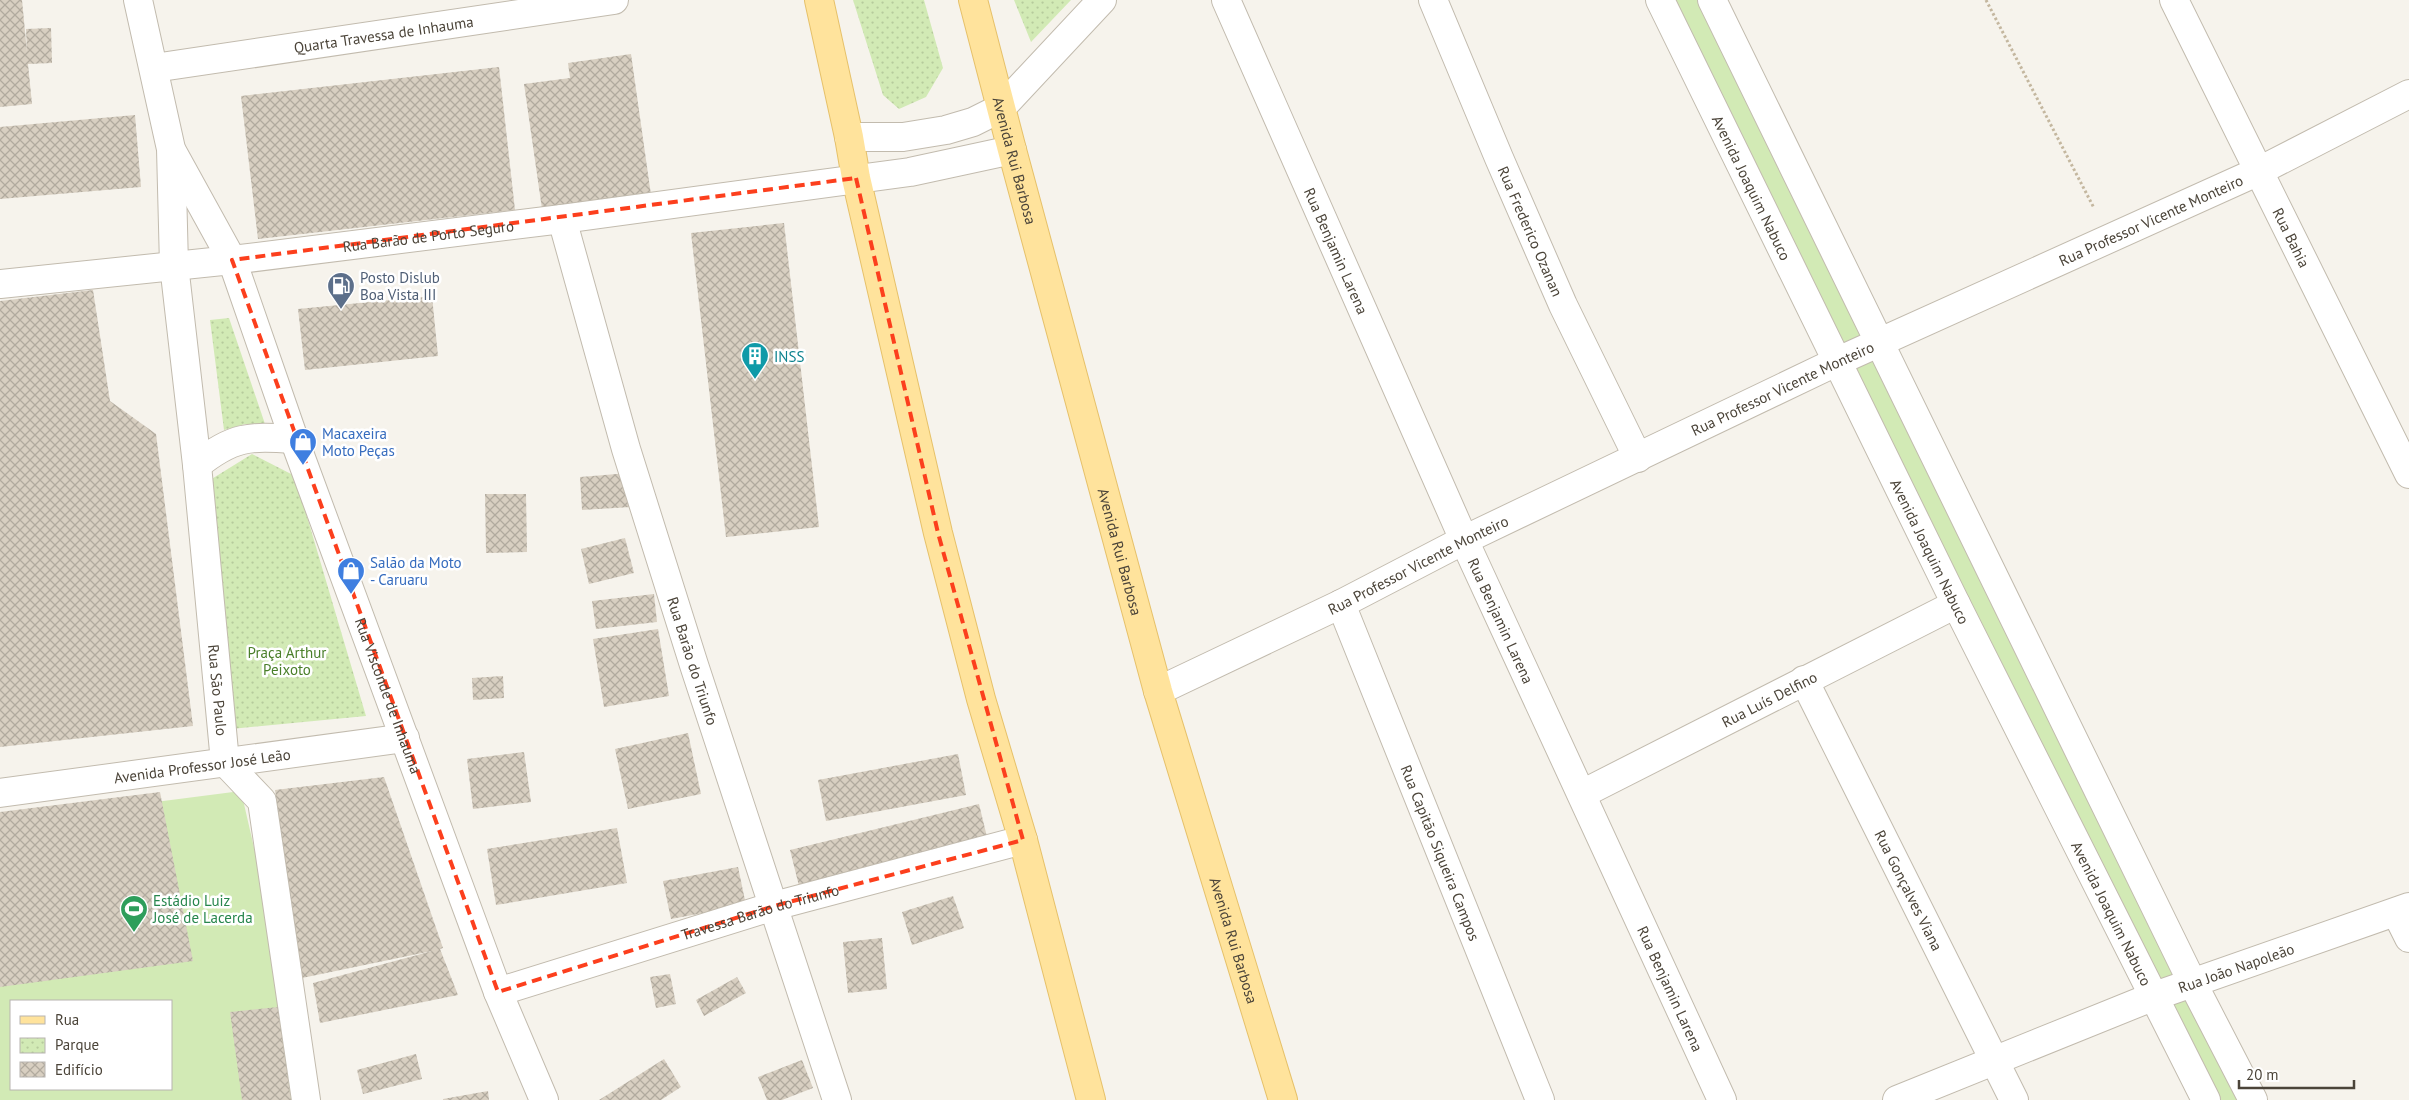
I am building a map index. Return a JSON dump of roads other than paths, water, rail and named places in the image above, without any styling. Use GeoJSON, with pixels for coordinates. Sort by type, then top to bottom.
{"type":"FeatureCollection","features":[{"type":"Feature","properties":{"kind":"main road"},"geometry":{"type":"LineString","coordinates":[[819,0],[849,136],[856,178],[938,533],[982,699],[1023,840],[1091,1100]]}},
{"type":"Feature","properties":{"kind":"main road","name":"Avenida Rui Barbosa"},"geometry":{"type":"LineString","coordinates":[[973,0],[1158,691],[1283,1100]]}},
{"type":"Feature","properties":{"kind":"street"},"geometry":{"type":"LineString","coordinates":[[138,0],[171,149]]}},
{"type":"Feature","properties":{"kind":"street","name":"Quarta Travessa de Inhauma"},"geometry":{"type":"LineString","coordinates":[[154,68],[614,0]]}},
{"type":"Feature","properties":{"kind":"street"},"geometry":{"type":"LineString","coordinates":[[849,136],[904,137],[946,130],[973,122],[1001,108],[1102,0]]}},
{"type":"Feature","properties":{"kind":"street","name":"Rua Benjamin Larena"},"geometry":{"type":"LineString","coordinates":[[1226,0],[1464,540],[1722,1100]]}},
{"type":"Feature","properties":{"kind":"street","name":"Rua Frederico Ozanan"},"geometry":{"type":"LineString","coordinates":[[1433,0],[1563,305],[1638,458]]}},
{"type":"Feature","properties":{"kind":"street","name":"Avenida Joaquim Nabuco"},"geometry":{"type":"LineString","coordinates":[[1660,0],[1956,604],[2152,997],[2206,1100]]}},
{"type":"Feature","properties":{"kind":"street"},"geometry":{"type":"LineString","coordinates":[[1712,0],[1878,344],[2192,982],[2253,1100]]}},
{"type":"Feature","properties":{"kind":"street","name":"Rua Bahia"},"geometry":{"type":"LineString","coordinates":[[2174,0],[2409,474]]}},
{"type":"Feature","properties":{"kind":"street","name":"Rua Professor Vicente Monteiro"},"geometry":{"type":"LineString","coordinates":[[1158,691],[1341,604],[1464,540],[1836,362],[2259,171],[2409,94]]}},
{"type":"Feature","properties":{"kind":"street","name":"Rua Visconde de Inhauma"},"geometry":{"type":"LineString","coordinates":[[171,149],[232,260],[294,438],[498,992],[544,1100]]}},
{"type":"Feature","properties":{"kind":"street","name":"Rua São Paulo"},"geometry":{"type":"LineString","coordinates":[[171,149],[174,265],[225,762]]}},
{"type":"Feature","properties":{"kind":"street","name":"Rua Barão de Porto Seguro"},"geometry":{"type":"LineString","coordinates":[[0,284],[232,260],[562,219],[910,172],[1012,150]]}},
{"type":"Feature","properties":{"kind":"street","name":"Rua Barão do Triunfo"},"geometry":{"type":"LineString","coordinates":[[562,219],[628,458],[837,1100]]}},
{"type":"Feature","properties":{"kind":"street"},"geometry":{"type":"LineString","coordinates":[[196,465],[217,449],[235,440],[260,437],[294,438]]}},
{"type":"Feature","properties":{"kind":"street","name":"Rua Capitão Siqueira Campos"},"geometry":{"type":"LineString","coordinates":[[1341,604],[1540,1100]]}},
{"type":"Feature","properties":{"kind":"street","name":"Rua Luís Delfino"},"geometry":{"type":"LineString","coordinates":[[1582,794],[1956,604]]}},
{"type":"Feature","properties":{"kind":"street","name":"Rua Gonçalves Viana"},"geometry":{"type":"LineString","coordinates":[[1804,680],[2014,1100]]}},
{"type":"Feature","properties":{"kind":"street","name":"Avenida Professor José Leão"},"geometry":{"type":"LineString","coordinates":[[0,793],[405,738]]}},
{"type":"Feature","properties":{"kind":"street"},"geometry":{"type":"LineString","coordinates":[[225,762],[262,801],[306,1100]]}},
{"type":"Feature","properties":{"kind":"street","name":"Travessa Barão do Triunfo"},"geometry":{"type":"LineString","coordinates":[[498,992],[774,906],[1023,840]]}},
{"type":"Feature","properties":{"kind":"street"},"geometry":{"type":"LineString","coordinates":[[2402,909],[2409,938]]}},
{"type":"Feature","properties":{"kind":"street","name":"Rua João Napoleão"},"geometry":{"type":"LineString","coordinates":[[1896,1100],[2152,997],[2402,909]]}},
{"type":"Feature","properties":{"kind":"place","name":"Posto Dislub Boa Vista III"},"geometry":{"type":"Point","coordinates":[341,310]}},
{"type":"Feature","properties":{"kind":"place","name":"INSS"},"geometry":{"type":"Point","coordinates":[755,380]}},
{"type":"Feature","properties":{"kind":"place","name":"Macaxeira Moto Peças"},"geometry":{"type":"Point","coordinates":[303,466]}},
{"type":"Feature","properties":{"kind":"place","name":"Salão da Moto - Caruaru"},"geometry":{"type":"Point","coordinates":[351,595]}},
{"type":"Feature","properties":{"kind":"place","name":"Estádio Luiz José de Lacerda"},"geometry":{"type":"Point","coordinates":[134,933]}},
{"type":"Feature","properties":{"kind":"park label","name":"Praça Arthur Peixoto"},"geometry":{"type":"Point","coordinates":[287,660]}}]}
